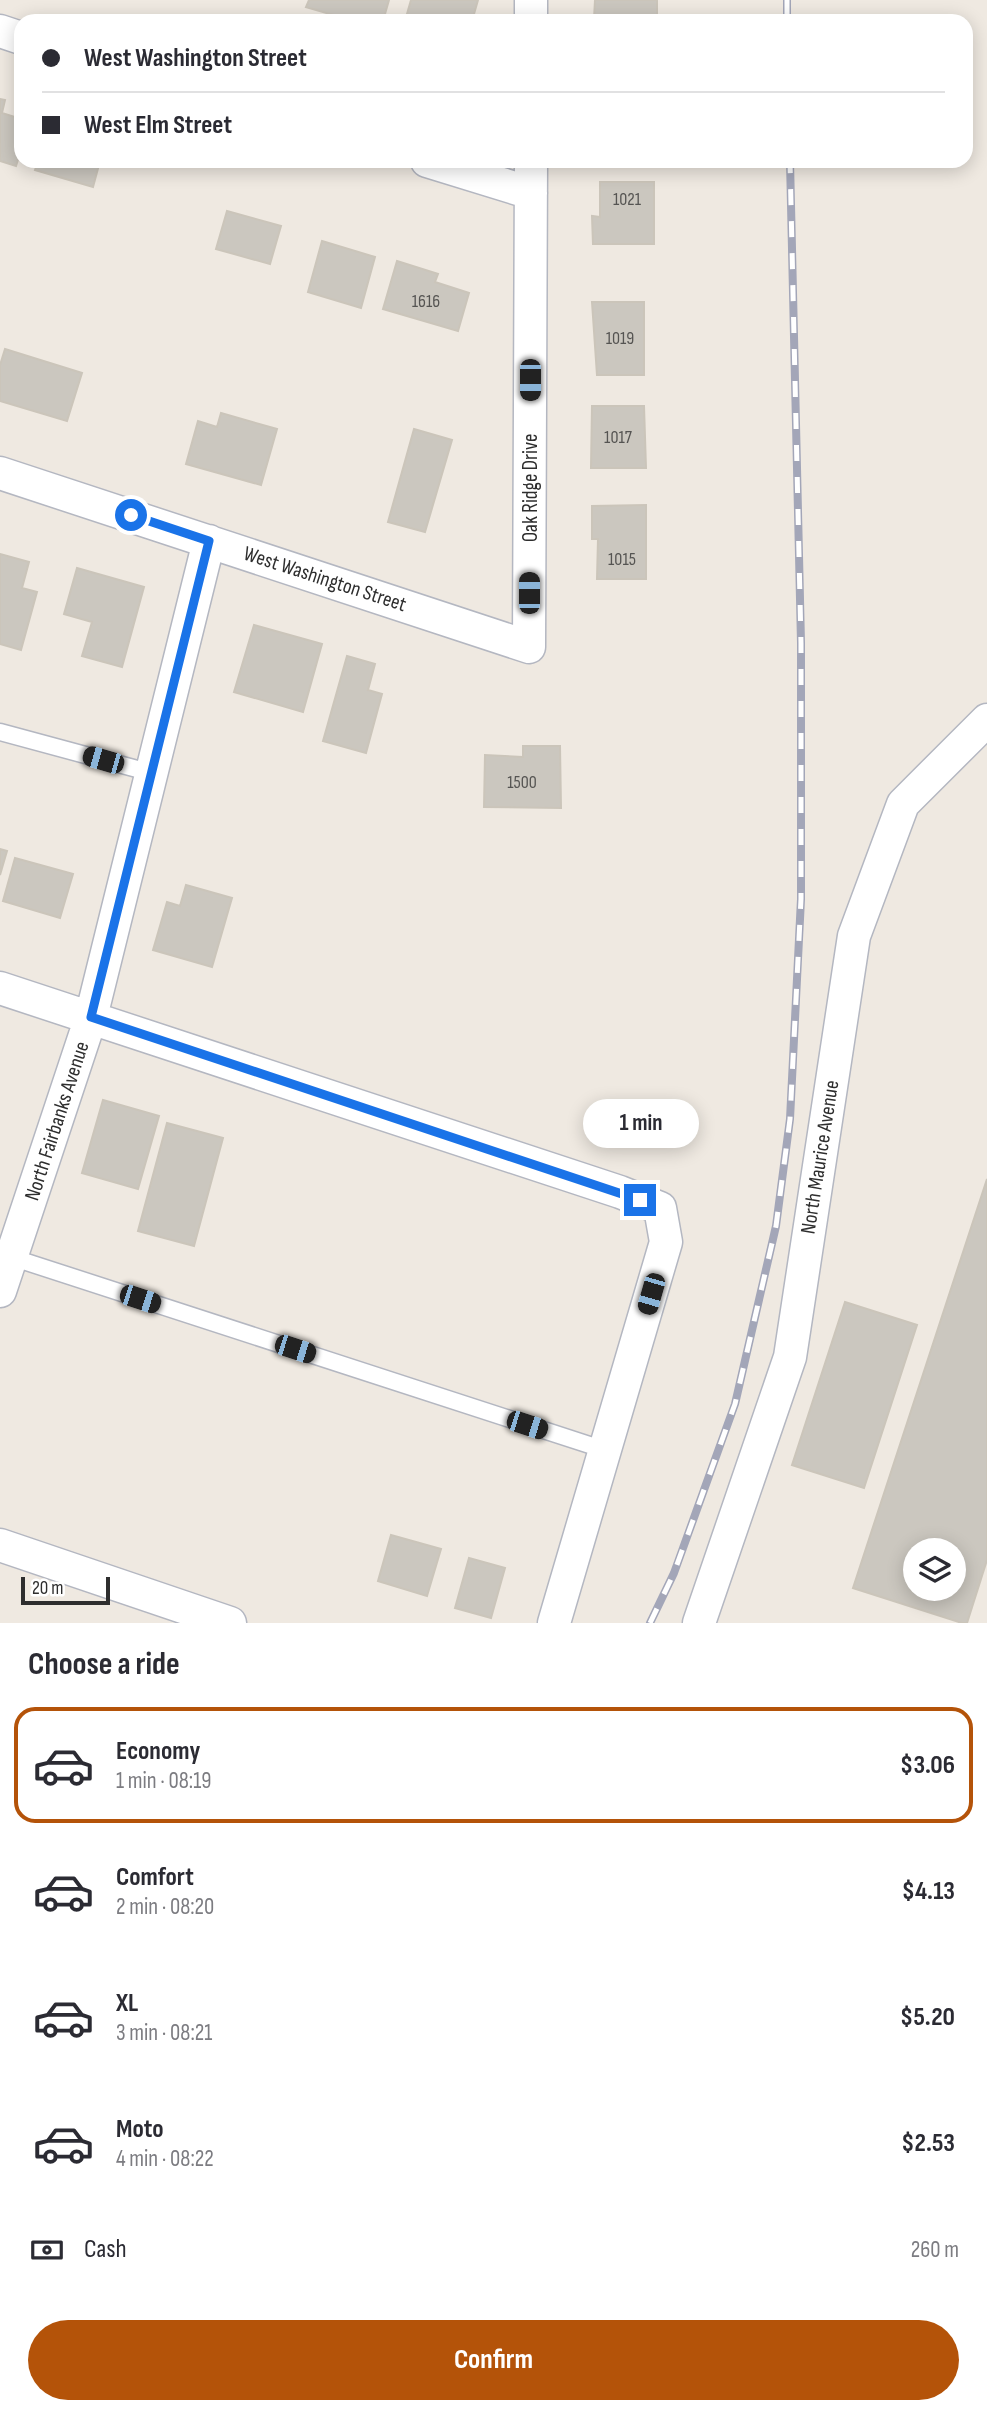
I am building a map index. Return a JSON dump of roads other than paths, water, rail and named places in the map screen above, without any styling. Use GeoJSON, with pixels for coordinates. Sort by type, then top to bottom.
{"type":"FeatureCollection","features":[{"type":"Feature","properties":{"kind":"street"},"geometry":{"type":"LineString","coordinates":[[449,168],[531,193]]}},
{"type":"Feature","properties":{"kind":"street","name":"Oak Ridge Drive"},"geometry":{"type":"LineString","coordinates":[[529,647],[531,168]]}},
{"type":"Feature","properties":{"kind":"street","name":"West Washington Street"},"geometry":{"type":"LineString","coordinates":[[0,473],[529,647]]}},
{"type":"Feature","properties":{"kind":"street","name":"North Fairbanks Avenue"},"geometry":{"type":"LineString","coordinates":[[0,1291],[6,1255],[91,1017],[209,541]]}},
{"type":"Feature","properties":{"kind":"street","name":"North Maurice Avenue"},"geometry":{"type":"LineString","coordinates":[[699,1623],[790,1357],[854,936],[903,804],[987,720]]}},
{"type":"Feature","properties":{"kind":"street"},"geometry":{"type":"LineString","coordinates":[[0,988],[620,1192],[660,1208],[666,1242],[554,1623]]}},
{"type":"Feature","properties":{"kind":"street"},"geometry":{"type":"LineString","coordinates":[[0,1545],[230,1623]]}},
{"type":"Feature","properties":{"kind":"lane"},"geometry":{"type":"LineString","coordinates":[[0,732],[152,773]]}},
{"type":"Feature","properties":{"kind":"lane"},"geometry":{"type":"LineString","coordinates":[[6,1255],[605,1450]]}},
{"type":"Feature","properties":{"kind":"railway"},"geometry":{"type":"LineString","coordinates":[[787,0],[787,14]]}},
{"type":"Feature","properties":{"kind":"railway"},"geometry":{"type":"LineString","coordinates":[[650,1623],[674,1573],[735,1404],[776,1226],[790,1119],[801,899],[801,643],[790,168]]}}]}
